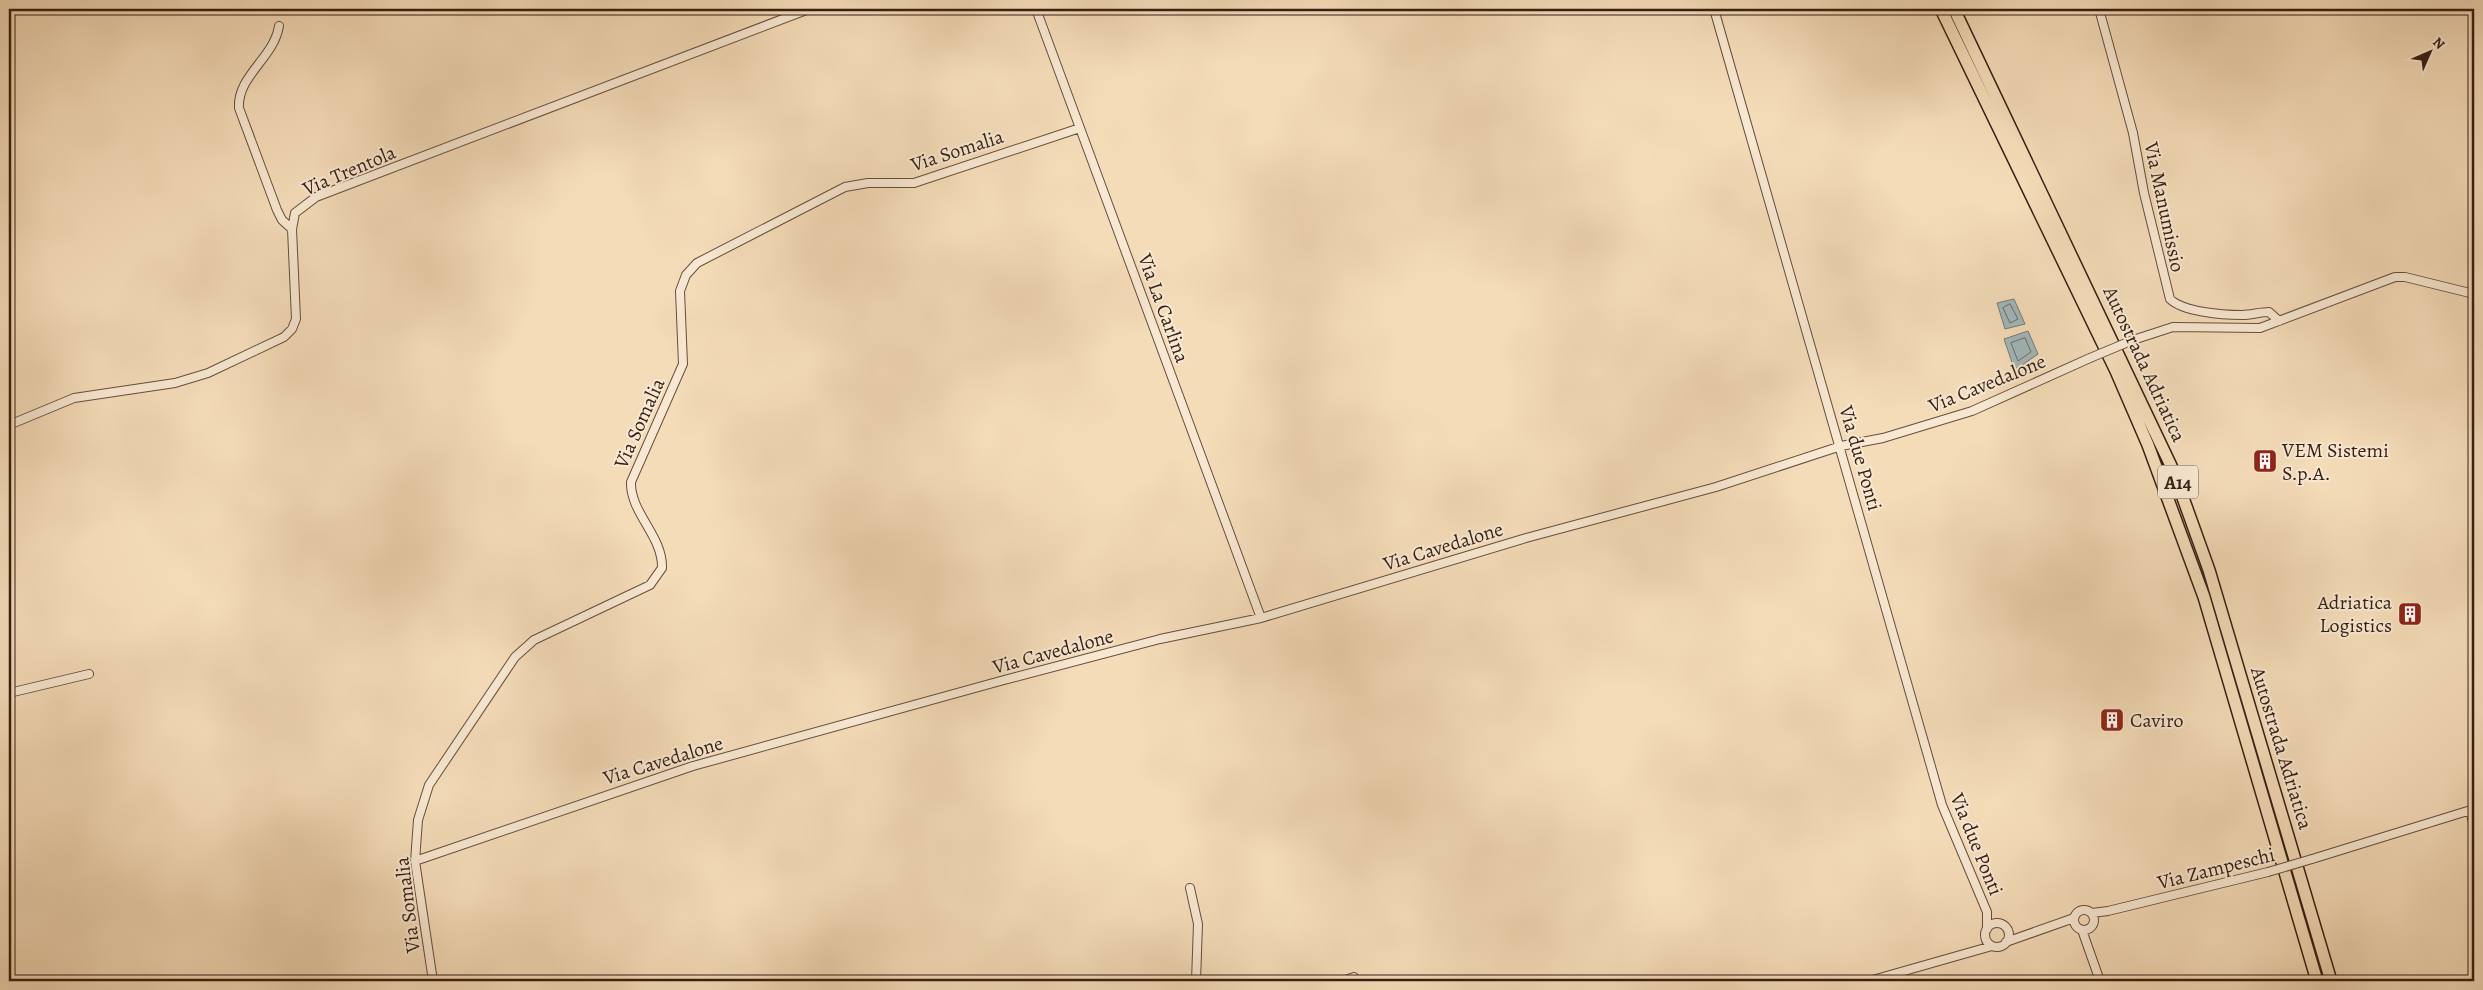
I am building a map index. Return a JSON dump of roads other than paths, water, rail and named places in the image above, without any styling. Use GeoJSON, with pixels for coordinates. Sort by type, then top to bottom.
{"type":"FeatureCollection","features":[{"type":"Feature","properties":{"kind":"highway","name":"Autostrada Adriatica"},"geometry":{"type":"LineString","coordinates":[[1941,9],[2116,371],[2148,445],[2204,597],[2215,640],[2317,981]]}},
{"type":"Feature","properties":{"kind":"highway","name":"Autostrada Adriatica"},"geometry":{"type":"LineString","coordinates":[[1954,9],[2173,470],[2210,570],[2331,981]]}},
{"type":"Feature","properties":{"kind":"street","name":"Via Trentola"},"geometry":{"type":"LineString","coordinates":[[9,425],[74,398],[175,383],[208,373],[284,337],[292,329],[296,319],[292,229],[295,213],[316,197],[809,9]]}},
{"type":"Feature","properties":{"kind":"street","name":"Via La Carlina"},"geometry":{"type":"LineString","coordinates":[[1036,9],[1261,618]]}},
{"type":"Feature","properties":{"kind":"street","name":"Via due Ponti"},"geometry":{"type":"LineString","coordinates":[[1714,9],[1841,446],[1942,805],[1987,912],[1987,928]]}},
{"type":"Feature","properties":{"kind":"street","name":"Via Manumissio"},"geometry":{"type":"LineString","coordinates":[[2099,9],[2133,133],[2144,193],[2170,299],[2177,306],[2198,310],[2244,315],[2269,312],[2279,321]]}},
{"type":"Feature","properties":{"kind":"street"},"geometry":{"type":"LineString","coordinates":[[279,26],[273,45],[243,86],[238,99],[239,108],[277,210],[282,220],[292,229]]}},
{"type":"Feature","properties":{"kind":"street","name":"Via Somalia"},"geometry":{"type":"LineString","coordinates":[[433,981],[415,861],[418,820],[429,785],[515,657],[534,640],[650,585],[662,568],[659,550],[630,494],[630,482],[683,364],[680,291],[686,275],[697,263],[845,187],[868,183],[914,182],[1080,128]]}},
{"type":"Feature","properties":{"kind":"street","name":"Via Cavedalone"},"geometry":{"type":"LineString","coordinates":[[415,861],[693,766],[1160,639],[1261,618],[1526,538],[1716,487],[1841,446],[1884,438],[1972,411],[2090,358],[2133,340],[2172,327],[2255,328],[2279,321],[2395,277],[2405,277],[2474,294]]}},
{"type":"Feature","properties":{"kind":"street"},"geometry":{"type":"LineString","coordinates":[[9,694],[89,674]]}},
{"type":"Feature","properties":{"kind":"street"},"geometry":{"type":"LineString","coordinates":[[2472,810],[2474,826]]}},
{"type":"Feature","properties":{"kind":"street","name":"Via Zampeschi"},"geometry":{"type":"LineString","coordinates":[[2108,911],[2093,924],[2077,924],[2077,912],[2083,910],[2092,913],[2108,911],[2268,872],[2472,810]]}},
{"type":"Feature","properties":{"kind":"street"},"geometry":{"type":"LineString","coordinates":[[1190,888],[1198,924],[1196,981]]}},
{"type":"Feature","properties":{"kind":"street","name":"Via due Ponti"},"geometry":{"type":"LineString","coordinates":[[1987,912],[2000,924]]}},
{"type":"Feature","properties":{"kind":"street"},"geometry":{"type":"LineString","coordinates":[[2088,946],[2093,924],[2092,913]]}},
{"type":"Feature","properties":{"kind":"street"},"geometry":{"type":"LineString","coordinates":[[1989,944],[1985,935],[1987,928],[1993,924],[2000,924],[2018,938]]}},
{"type":"Feature","properties":{"kind":"street"},"geometry":{"type":"LineString","coordinates":[[1989,944],[2000,947],[2006,942],[2060,924],[2077,924],[2088,946],[2100,981]]}},
{"type":"Feature","properties":{"kind":"street"},"geometry":{"type":"LineString","coordinates":[[2006,942],[2008,932]]}},
{"type":"Feature","properties":{"kind":"street"},"geometry":{"type":"LineString","coordinates":[[1869,981],[1982,949],[1989,944]]}},
{"type":"Feature","properties":{"kind":"street"},"geometry":{"type":"LineString","coordinates":[[1344,981],[1354,977]]}},
{"type":"Feature","properties":{"kind":"water"},"geometry":{"type":"Polygon","coordinates":[[[2014,299],[2025,324],[2005,329],[1997,303],[2014,299]]]}},
{"type":"Feature","properties":{"kind":"water"},"geometry":{"type":"Polygon","coordinates":[[[2028,331],[2038,354],[2018,368],[2014,368],[2004,339],[2028,331]]]}},
{"type":"Feature","properties":{"kind":"place","name":"VEM Sistemi S.p.A."},"geometry":{"type":"Point","coordinates":[2265,461]}},
{"type":"Feature","properties":{"kind":"place","name":"Adriatica Logistics"},"geometry":{"type":"Point","coordinates":[2410,614]}},
{"type":"Feature","properties":{"kind":"place","name":"Caviro"},"geometry":{"type":"Point","coordinates":[2112,720]}}]}
